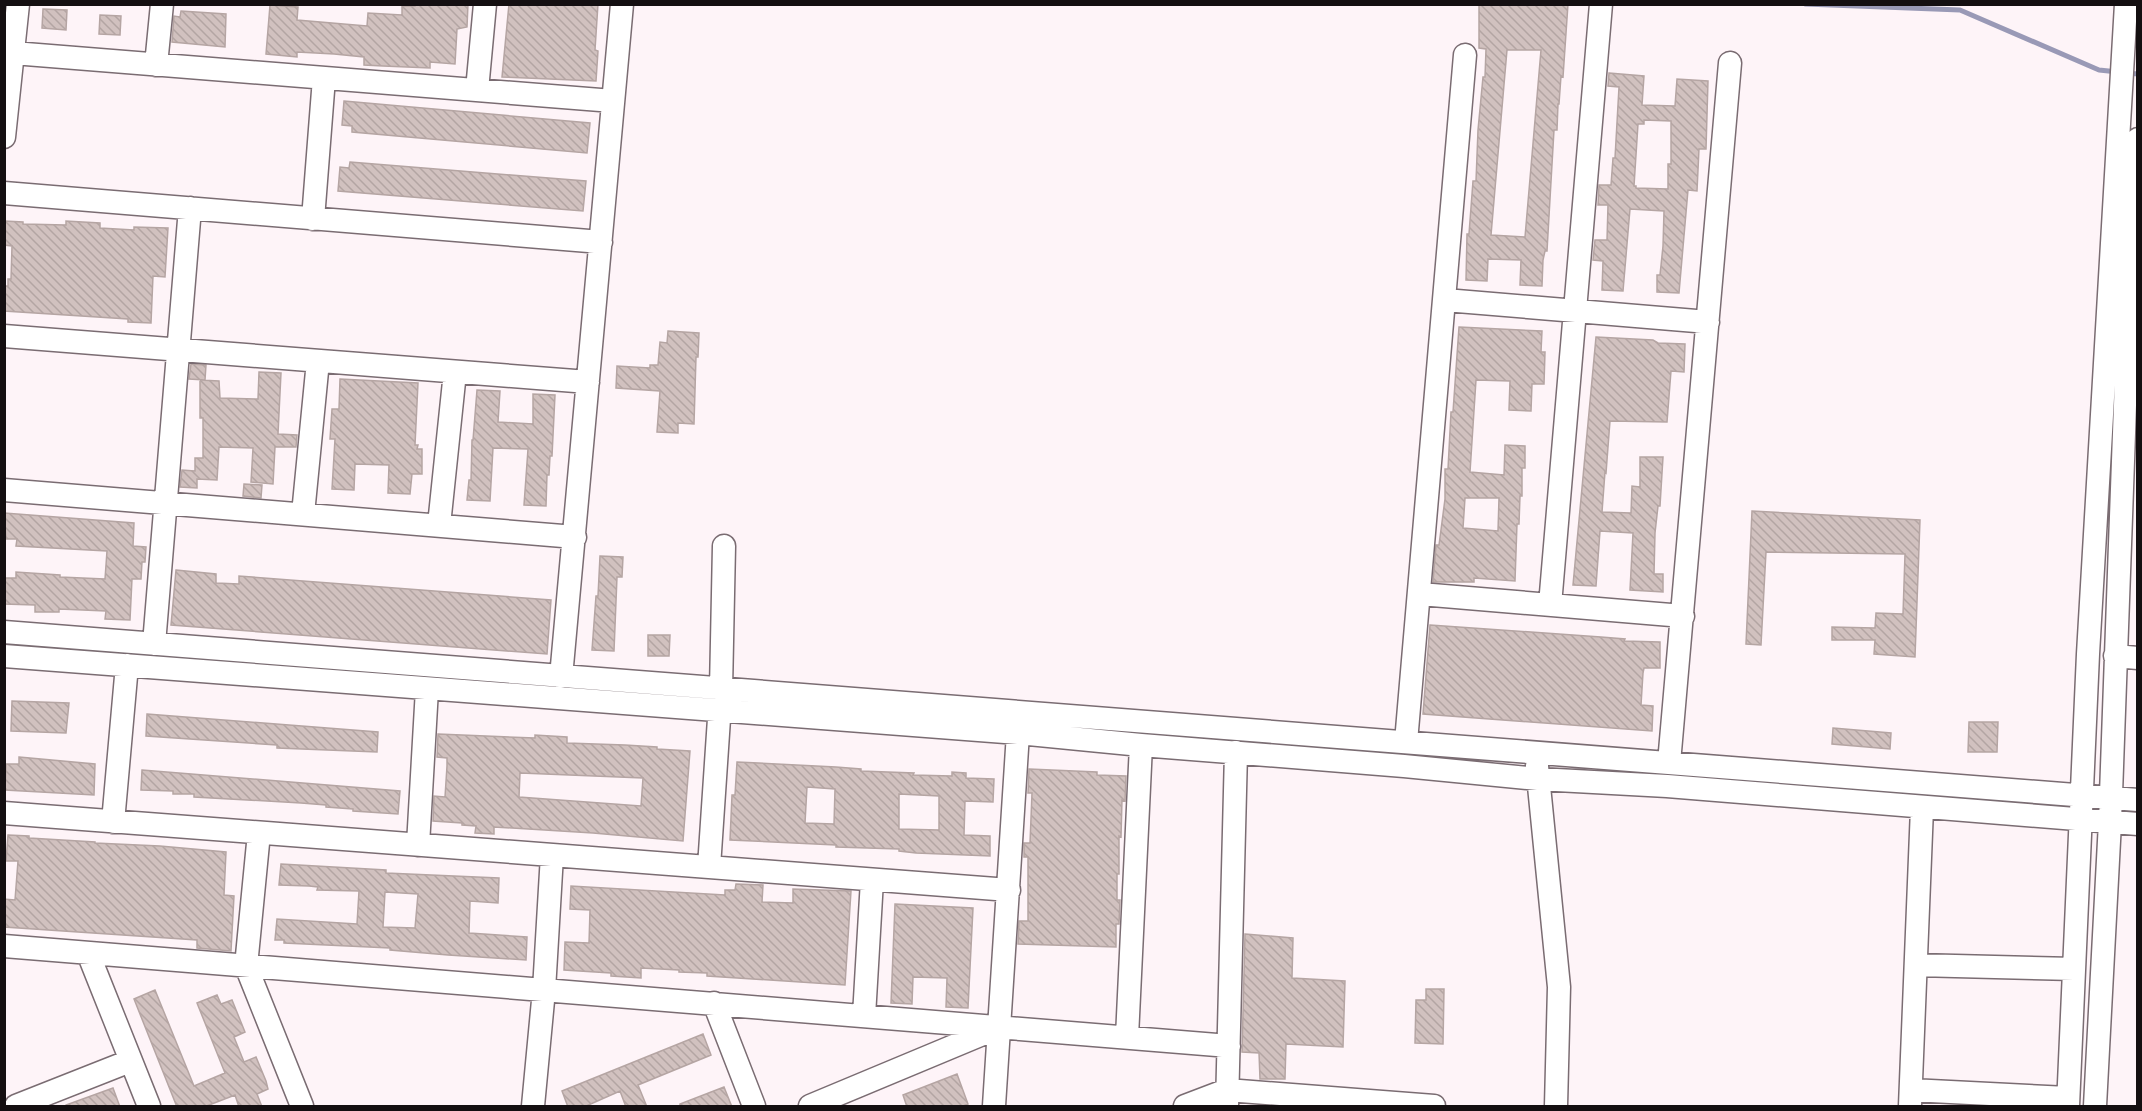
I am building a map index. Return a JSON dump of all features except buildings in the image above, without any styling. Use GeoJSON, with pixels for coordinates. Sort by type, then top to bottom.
{"type":"FeatureCollection","features":[{"type":"Feature","properties":{"kind":"street"},"geometry":{"type":"LineString","coordinates":[[4,136],[18,4]]}},
{"type":"Feature","properties":{"kind":"street"},"geometry":{"type":"LineString","coordinates":[[156,65],[162,4]]}},
{"type":"Feature","properties":{"kind":"street"},"geometry":{"type":"LineString","coordinates":[[477,90],[485,4]]}},
{"type":"Feature","properties":{"kind":"street"},"geometry":{"type":"LineString","coordinates":[[561,677],[622,4]]}},
{"type":"Feature","properties":{"kind":"street"},"geometry":{"type":"LineString","coordinates":[[1550,604],[1601,4]]}},
{"type":"Feature","properties":{"kind":"street"},"geometry":{"type":"LineString","coordinates":[[2095,1107],[2111,798],[2126,657],[2127,238],[2121,93],[2126,4]]}},
{"type":"Feature","properties":{"kind":"street"},"geometry":{"type":"LineString","coordinates":[[13,53],[613,101]]}},
{"type":"Feature","properties":{"kind":"street"},"geometry":{"type":"LineString","coordinates":[[1406,742],[1465,55]]}},
{"type":"Feature","properties":{"kind":"street"},"geometry":{"type":"LineString","coordinates":[[1669,763],[1730,63]]}},
{"type":"Feature","properties":{"kind":"street"},"geometry":{"type":"LineString","coordinates":[[313,219],[324,78]]}},
{"type":"Feature","properties":{"kind":"street"},"geometry":{"type":"LineString","coordinates":[[1922,808],[1910,1099],[2068,1102],[2080,819],[2127,238],[2138,140]]}},
{"type":"Feature","properties":{"kind":"street"},"geometry":{"type":"LineString","coordinates":[[4,193],[601,242]]}},
{"type":"Feature","properties":{"kind":"street"},"geometry":{"type":"LineString","coordinates":[[154,644],[190,208]]}},
{"type":"Feature","properties":{"kind":"street"},"geometry":{"type":"LineString","coordinates":[[1444,300],[1708,322]]}},
{"type":"Feature","properties":{"kind":"street"},"geometry":{"type":"LineString","coordinates":[[4,336],[588,382]]}},
{"type":"Feature","properties":{"kind":"street"},"geometry":{"type":"LineString","coordinates":[[303,514],[318,361]]}},
{"type":"Feature","properties":{"kind":"street"},"geometry":{"type":"LineString","coordinates":[[438,525],[454,372]]}},
{"type":"Feature","properties":{"kind":"street"},"geometry":{"type":"LineString","coordinates":[[4,490],[575,537]]}},
{"type":"Feature","properties":{"kind":"street"},"geometry":{"type":"LineString","coordinates":[[709,867],[722,688],[724,546]]}},
{"type":"Feature","properties":{"kind":"street"},"geometry":{"type":"LineString","coordinates":[[1420,594],[1683,616]]}},
{"type":"Feature","properties":{"kind":"street"},"geometry":{"type":"LineString","coordinates":[[4,632],[2138,800]]}},
{"type":"Feature","properties":{"kind":"street"},"geometry":{"type":"LineString","coordinates":[[4,656],[1018,733],[1538,779],[1667,786],[2138,824]]}},
{"type":"Feature","properties":{"kind":"street"},"geometry":{"type":"LineString","coordinates":[[113,822],[128,665]]}},
{"type":"Feature","properties":{"kind":"street"},"geometry":{"type":"LineString","coordinates":[[418,845],[427,688]]}},
{"type":"Feature","properties":{"kind":"street"},"geometry":{"type":"LineString","coordinates":[[994,1107],[1018,733]]}},
{"type":"Feature","properties":{"kind":"street"},"geometry":{"type":"LineString","coordinates":[[1127,1037],[1142,745]]}},
{"type":"Feature","properties":{"kind":"street"},"geometry":{"type":"LineString","coordinates":[[1227,1098],[1236,753]]}},
{"type":"Feature","properties":{"kind":"street"},"geometry":{"type":"LineString","coordinates":[[1536,753],[1559,987],[1556,1107]]}},
{"type":"Feature","properties":{"kind":"street"},"geometry":{"type":"LineString","coordinates":[[4,813],[1009,890]]}},
{"type":"Feature","properties":{"kind":"street"},"geometry":{"type":"LineString","coordinates":[[259,833],[246,966],[302,1107]]}},
{"type":"Feature","properties":{"kind":"street"},"geometry":{"type":"LineString","coordinates":[[533,1107],[544,990],[552,855]]}},
{"type":"Feature","properties":{"kind":"street"},"geometry":{"type":"LineString","coordinates":[[864,1016],[872,880]]}},
{"type":"Feature","properties":{"kind":"street"},"geometry":{"type":"LineString","coordinates":[[4,946],[1229,1046]]}},
{"type":"Feature","properties":{"kind":"street"},"geometry":{"type":"LineString","coordinates":[[88,953],[149,1107]]}},
{"type":"Feature","properties":{"kind":"street"},"geometry":{"type":"LineString","coordinates":[[1916,965],[2074,969]]}},
{"type":"Feature","properties":{"kind":"street"},"geometry":{"type":"LineString","coordinates":[[714,1004],[754,1107]]}},
{"type":"Feature","properties":{"kind":"street"},"geometry":{"type":"LineString","coordinates":[[810,1107],[1000,1027]]}},
{"type":"Feature","properties":{"kind":"street"},"geometry":{"type":"LineString","coordinates":[[16,1107],[130,1061]]}},
{"type":"Feature","properties":{"kind":"street"},"geometry":{"type":"LineString","coordinates":[[1185,1107],[1227,1098],[1434,1107]]}},
{"type":"Feature","properties":{"kind":"waterway"},"geometry":{"type":"LineString","coordinates":[[1805,4],[1960,10],[2099,70],[2118,72]]}},
{"type":"Feature","properties":{"kind":"waterway"},"geometry":{"type":"LineString","coordinates":[[2127,73],[2138,74]]}}]}
